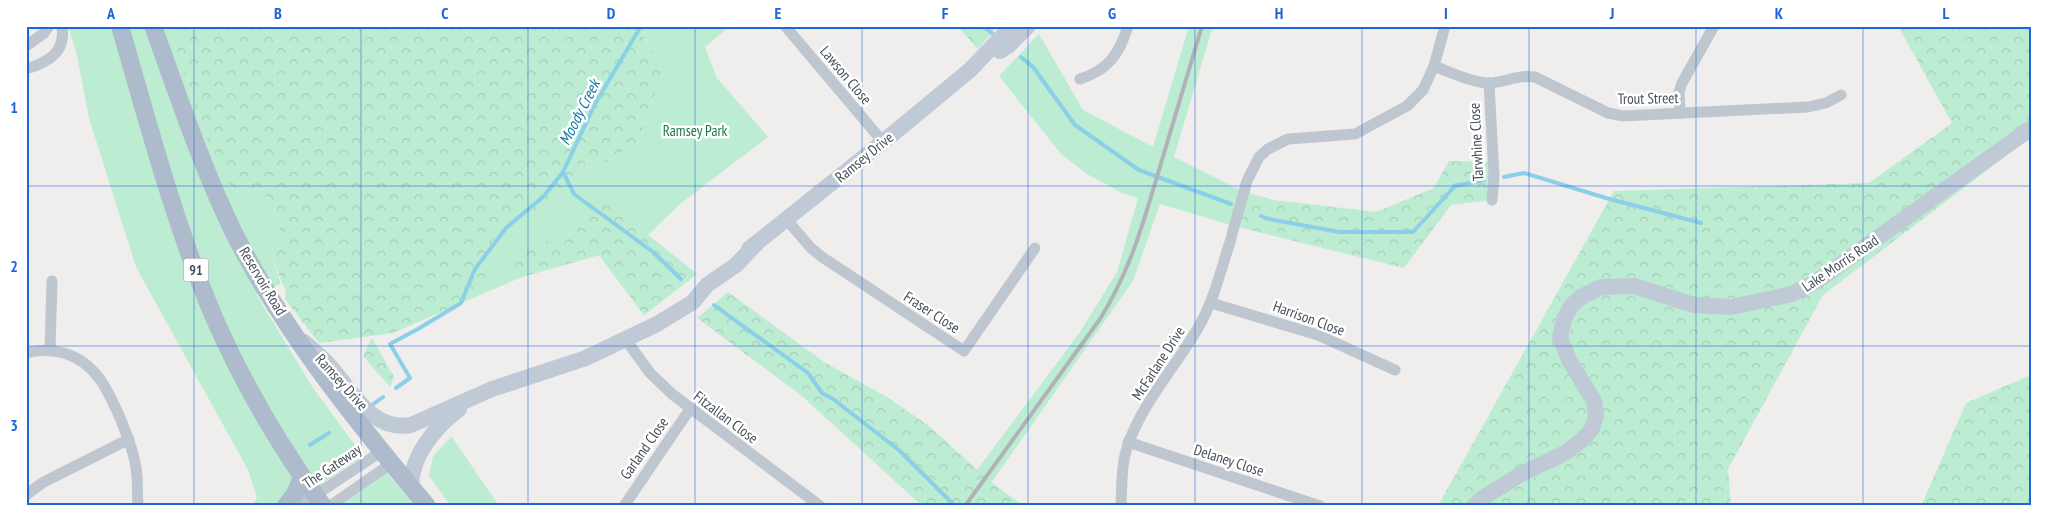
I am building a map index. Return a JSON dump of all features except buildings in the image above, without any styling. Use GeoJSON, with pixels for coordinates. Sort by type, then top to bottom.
{"type":"FeatureCollection","features":[{"type":"Feature","properties":{"kind":"main road"},"geometry":{"type":"LineString","coordinates":[[112,26],[134,73]]}},
{"type":"Feature","properties":{"kind":"main road","name":"91"},"geometry":{"type":"LineString","coordinates":[[120,26],[169,190],[214,315],[243,377],[302,477],[319,500]]}},
{"type":"Feature","properties":{"kind":"main road","name":"Reservoir Road"},"geometry":{"type":"LineString","coordinates":[[153,26],[196,145],[220,202],[254,268],[296,336],[322,373],[427,506]]}},
{"type":"Feature","properties":{"kind":"main road","name":"Ramsey Drive"},"geometry":{"type":"LineString","coordinates":[[296,336],[326,362],[371,415],[393,425],[402,426],[411,425],[512,382],[586,358],[626,340],[654,318],[681,303],[700,280],[757,243],[970,70],[1012,26]]}},
{"type":"Feature","properties":{"kind":"main road","name":"Ramsey Drive"},"geometry":{"type":"LineString","coordinates":[[970,70],[1008,46],[1028,26]]}},
{"type":"Feature","properties":{"kind":"main road","name":"Lake Morris Road"},"geometry":{"type":"LineString","coordinates":[[1474,506],[1484,497],[1523,473],[1565,453],[1584,439],[1592,429],[1596,416],[1594,401],[1569,360],[1560,337],[1564,319],[1571,306],[1581,298],[1602,288],[1634,286],[1694,304],[1732,307],[1792,294],[1817,281],[2031,128]]}},
{"type":"Feature","properties":{"kind":"main road","name":"Ramsey Drive"},"geometry":{"type":"LineString","coordinates":[[411,487],[411,475],[419,453],[452,414],[475,397]]}},
{"type":"Feature","properties":{"kind":"main road"},"geometry":{"type":"LineString","coordinates":[[286,506],[295,494],[302,477]]}},
{"type":"Feature","properties":{"kind":"street"},"geometry":{"type":"LineString","coordinates":[[26,46],[44,33],[49,26]]}},
{"type":"Feature","properties":{"kind":"street"},"geometry":{"type":"LineString","coordinates":[[26,69],[45,62],[60,48],[64,38],[62,26]]}},
{"type":"Feature","properties":{"kind":"street"},"geometry":{"type":"LineString","coordinates":[[1080,79],[1103,69],[1117,52],[1128,26]]}},
{"type":"Feature","properties":{"kind":"street","name":"McFarlane Drive"},"geometry":{"type":"LineString","coordinates":[[1121,506],[1123,462],[1128,442],[1139,420],[1199,327],[1211,303],[1252,168],[1259,157],[1278,143],[1297,137],[1329,137],[1355,134],[1407,106],[1423,90],[1434,66],[1445,26]]}},
{"type":"Feature","properties":{"kind":"street"},"geometry":{"type":"LineString","coordinates":[[1680,113],[1682,83],[1714,26]]}},
{"type":"Feature","properties":{"kind":"street","name":"Lawson Close"},"geometry":{"type":"LineString","coordinates":[[786,27],[883,142]]}},
{"type":"Feature","properties":{"kind":"street","name":"Trout Street"},"geometry":{"type":"LineString","coordinates":[[1434,66],[1478,82],[1489,83],[1526,76],[1543,80],[1616,115],[1814,106],[1826,103],[1841,95]]}},
{"type":"Feature","properties":{"kind":"street","name":"Tarwhine Close"},"geometry":{"type":"LineString","coordinates":[[1489,83],[1494,176],[1492,200]]}},
{"type":"Feature","properties":{"kind":"street","name":"Fraser Close"},"geometry":{"type":"LineString","coordinates":[[786,219],[810,248],[822,257],[964,351],[1035,248]]}},
{"type":"Feature","properties":{"kind":"street"},"geometry":{"type":"LineString","coordinates":[[50,350],[52,281]]}},
{"type":"Feature","properties":{"kind":"street","name":"Harrison Close"},"geometry":{"type":"LineString","coordinates":[[1211,303],[1318,335],[1395,370]]}},
{"type":"Feature","properties":{"kind":"street","name":"Fitzallan Close"},"geometry":{"type":"LineString","coordinates":[[626,340],[650,373],[690,408],[820,506]]}},
{"type":"Feature","properties":{"kind":"street"},"geometry":{"type":"LineString","coordinates":[[26,353],[50,350],[67,354],[81,360],[100,378],[129,439],[136,468],[138,506]]}},
{"type":"Feature","properties":{"kind":"street","name":"Garland Close"},"geometry":{"type":"LineString","coordinates":[[624,506],[690,408]]}},
{"type":"Feature","properties":{"kind":"street"},"geometry":{"type":"LineString","coordinates":[[26,495],[42,483],[129,439]]}},
{"type":"Feature","properties":{"kind":"street","name":"Delaney Close"},"geometry":{"type":"LineString","coordinates":[[1128,442],[1320,506]]}},
{"type":"Feature","properties":{"kind":"street","name":"The Gateway"},"geometry":{"type":"LineString","coordinates":[[299,506],[319,500],[387,457]]}},
{"type":"Feature","properties":{"kind":"street","name":"The Gateway"},"geometry":{"type":"LineString","coordinates":[[330,506],[387,457]]}},
{"type":"Feature","properties":{"kind":"green space"},"geometry":{"type":"Polygon","coordinates":[[[68,26],[168,26],[216,165],[263,193],[282,222],[270,254],[281,284],[256,294],[313,388],[363,456],[289,506],[252,506],[257,497],[248,470],[136,267],[89,118],[76,51],[68,26]]]}},
{"type":"Feature","properties":{"kind":"green space"},"geometry":{"type":"Polygon","coordinates":[[[168,26],[650,26],[643,36],[659,61],[661,83],[648,108],[640,141],[609,162],[589,160],[541,209],[494,228],[487,292],[393,333],[319,343],[285,299],[286,292],[270,254],[282,222],[263,193],[237,194],[216,165],[168,26]]]}},
{"type":"Feature","properties":{"kind":"green space","name":"Ramsey Park"},"geometry":{"type":"Polygon","coordinates":[[[650,26],[730,26],[705,47],[717,78],[768,137],[680,204],[648,235],[697,274],[644,315],[599,255],[522,277],[487,292],[493,228],[541,209],[589,160],[609,162],[640,141],[648,108],[661,83],[659,61],[643,36],[650,26]]]}},
{"type":"Feature","properties":{"kind":"green space"},"geometry":{"type":"Polygon","coordinates":[[[957,26],[998,26],[978,49],[957,26]]]}},
{"type":"Feature","properties":{"kind":"green space"},"geometry":{"type":"Polygon","coordinates":[[[1189,26],[1213,26],[1174,157],[1244,192],[1234,226],[1160,204],[1133,281],[975,506],[950,506],[1080,332],[1117,272],[1138,198],[1122,193],[1087,174],[1061,154],[999,76],[1039,34],[1083,110],[1153,147],[1189,26]]]}},
{"type":"Feature","properties":{"kind":"green space"},"geometry":{"type":"Polygon","coordinates":[[[1898,26],[2031,26],[2031,141],[2027,140],[1823,295],[1728,469],[1731,506],[1438,506],[1614,191],[1869,183],[1952,123],[1898,26]]]}},
{"type":"Feature","properties":{"kind":"green space"},"geometry":{"type":"Polygon","coordinates":[[[1449,161],[1493,162],[1492,200],[1451,205],[1404,268],[1234,226],[1244,192],[1274,200],[1376,212],[1434,188],[1449,161]]]}},
{"type":"Feature","properties":{"kind":"green space"},"geometry":{"type":"Polygon","coordinates":[[[606,190],[648,235],[697,274],[644,315],[599,255],[522,277],[512,260],[570,229],[606,190]]]}},
{"type":"Feature","properties":{"kind":"green space"},"geometry":{"type":"Polygon","coordinates":[[[728,292],[824,362],[887,397],[929,426],[991,482],[1024,506],[922,506],[802,396],[697,318],[728,292]]]}},
{"type":"Feature","properties":{"kind":"green space"},"geometry":{"type":"Polygon","coordinates":[[[372,338],[394,377],[390,387],[363,356],[372,338]]]}},
{"type":"Feature","properties":{"kind":"green space"},"geometry":{"type":"Polygon","coordinates":[[[2031,375],[2031,506],[1921,506],[1966,403],[2031,375]]]}},
{"type":"Feature","properties":{"kind":"green space"},"geometry":{"type":"Polygon","coordinates":[[[451,437],[499,506],[451,506],[429,476],[433,456],[451,437]]]}},
{"type":"Feature","properties":{"kind":"green space"},"geometry":{"type":"Polygon","coordinates":[[[387,473],[415,506],[341,506],[387,473]]]}},
{"type":"Feature","properties":{"kind":"waterway","name":"Moody Creek"},"geometry":{"type":"LineString","coordinates":[[641,26],[595,104],[563,172],[574,194],[653,252],[681,279]]}},
{"type":"Feature","properties":{"kind":"waterway"},"geometry":{"type":"LineString","coordinates":[[983,26],[994,35]]}},
{"type":"Feature","properties":{"kind":"waterway"},"geometry":{"type":"LineString","coordinates":[[1021,57],[1033,67],[1075,125],[1139,170],[1231,204]]}},
{"type":"Feature","properties":{"kind":"waterway"},"geometry":{"type":"LineString","coordinates":[[396,388],[410,378],[390,344],[461,303],[475,269],[506,228],[544,196],[563,172]]}},
{"type":"Feature","properties":{"kind":"waterway"},"geometry":{"type":"LineString","coordinates":[[1504,177],[1524,173],[1606,198],[1701,223]]}},
{"type":"Feature","properties":{"kind":"waterway"},"geometry":{"type":"LineString","coordinates":[[1261,216],[1339,232],[1413,232],[1455,186],[1484,180]]}},
{"type":"Feature","properties":{"kind":"waterway"},"geometry":{"type":"LineString","coordinates":[[714,305],[808,373],[822,393],[833,399],[900,451],[955,506]]}},
{"type":"Feature","properties":{"kind":"waterway"},"geometry":{"type":"LineString","coordinates":[[372,405],[383,397]]}},
{"type":"Feature","properties":{"kind":"waterway"},"geometry":{"type":"LineString","coordinates":[[310,445],[329,433]]}},
{"type":"Feature","properties":{"kind":"railway"},"geometry":{"type":"LineString","coordinates":[[965,506],[1100,319],[1120,283],[1141,228],[1202,26]]}}]}
